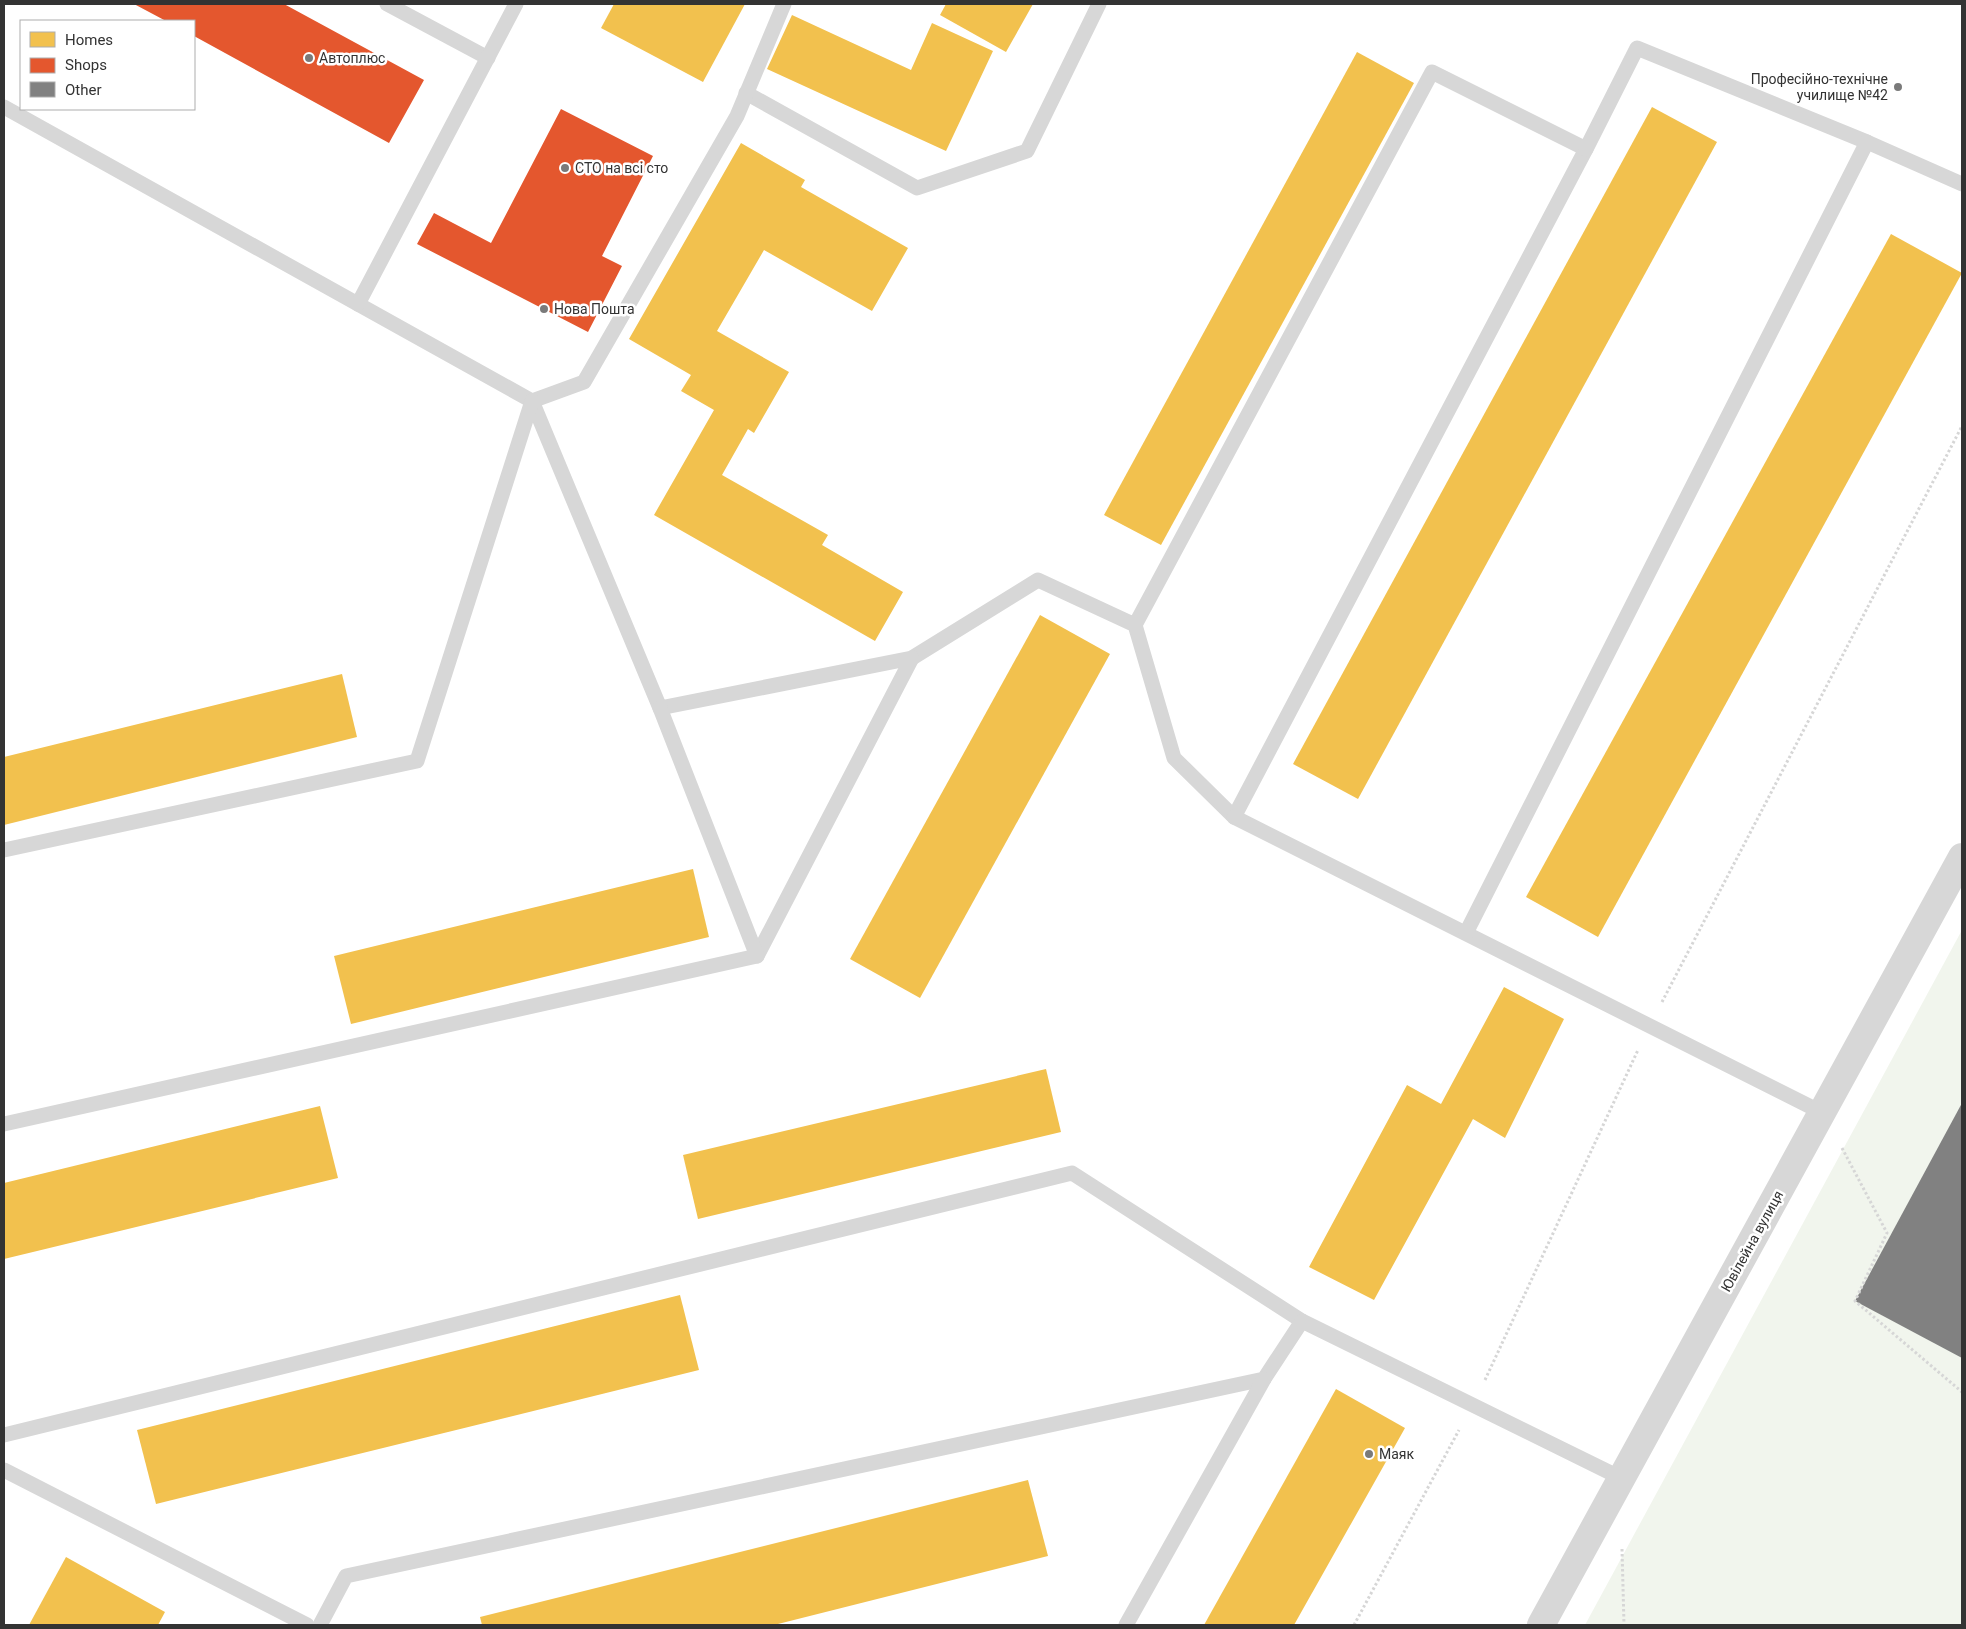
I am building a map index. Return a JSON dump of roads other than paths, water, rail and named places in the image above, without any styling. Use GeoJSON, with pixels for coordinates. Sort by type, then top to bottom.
{"type":"FeatureCollection","features":[{"type":"Feature","properties":{"kind":"street","name":"Ювілейна вулиця"},"geometry":{"type":"LineString","coordinates":[[1541,1625],[1962,857]]}},
{"type":"Feature","properties":{"kind":"lane"},"geometry":{"type":"LineString","coordinates":[[387,4],[488,58]]}},
{"type":"Feature","properties":{"kind":"lane"},"geometry":{"type":"LineString","coordinates":[[358,304],[516,4]]}},
{"type":"Feature","properties":{"kind":"lane"},"geometry":{"type":"LineString","coordinates":[[532,401],[584,382],[737,116],[784,4]]}},
{"type":"Feature","properties":{"kind":"lane"},"geometry":{"type":"LineString","coordinates":[[746,93],[917,188],[1027,151],[1098,4]]}},
{"type":"Feature","properties":{"kind":"lane"},"geometry":{"type":"LineString","coordinates":[[1234,817],[1586,149],[1636,48],[1867,142],[1962,184]]}},
{"type":"Feature","properties":{"kind":"lane"},"geometry":{"type":"LineString","coordinates":[[1586,149],[1432,72],[1135,625],[1174,758],[1234,817],[1823,1112]]}},
{"type":"Feature","properties":{"kind":"lane"},"geometry":{"type":"LineString","coordinates":[[4,107],[532,401],[660,708],[757,956]]}},
{"type":"Feature","properties":{"kind":"lane"},"geometry":{"type":"LineString","coordinates":[[1466,934],[1867,142]]}},
{"type":"Feature","properties":{"kind":"lane"},"geometry":{"type":"LineString","coordinates":[[4,850],[417,761],[532,401]]}},
{"type":"Feature","properties":{"kind":"lane"},"geometry":{"type":"LineString","coordinates":[[660,708],[912,658],[1038,580],[1135,625]]}},
{"type":"Feature","properties":{"kind":"lane"},"geometry":{"type":"LineString","coordinates":[[4,1124],[757,956],[912,658]]}},
{"type":"Feature","properties":{"kind":"lane"},"geometry":{"type":"LineString","coordinates":[[4,1434],[1072,1173],[1302,1321],[1621,1478]]}},
{"type":"Feature","properties":{"kind":"lane"},"geometry":{"type":"LineString","coordinates":[[1126,1625],[1264,1379],[1302,1321]]}},
{"type":"Feature","properties":{"kind":"lane"},"geometry":{"type":"LineString","coordinates":[[320,1625],[346,1576],[1264,1379]]}},
{"type":"Feature","properties":{"kind":"lane"},"geometry":{"type":"LineString","coordinates":[[4,1470],[307,1625]]}},
{"type":"Feature","properties":{"kind":"place","name":"Автоплюс"},"geometry":{"type":"Point","coordinates":[309,58]}},
{"type":"Feature","properties":{"kind":"place","name":"Професійно-технічне училище №42"},"geometry":{"type":"Point","coordinates":[1898,87]}},
{"type":"Feature","properties":{"kind":"place","name":"СТО на всі сто"},"geometry":{"type":"Point","coordinates":[565,168]}},
{"type":"Feature","properties":{"kind":"place","name":"Нова Пошта"},"geometry":{"type":"Point","coordinates":[544,309]}},
{"type":"Feature","properties":{"kind":"place","name":"Маяк"},"geometry":{"type":"Point","coordinates":[1369,1454]}}]}
